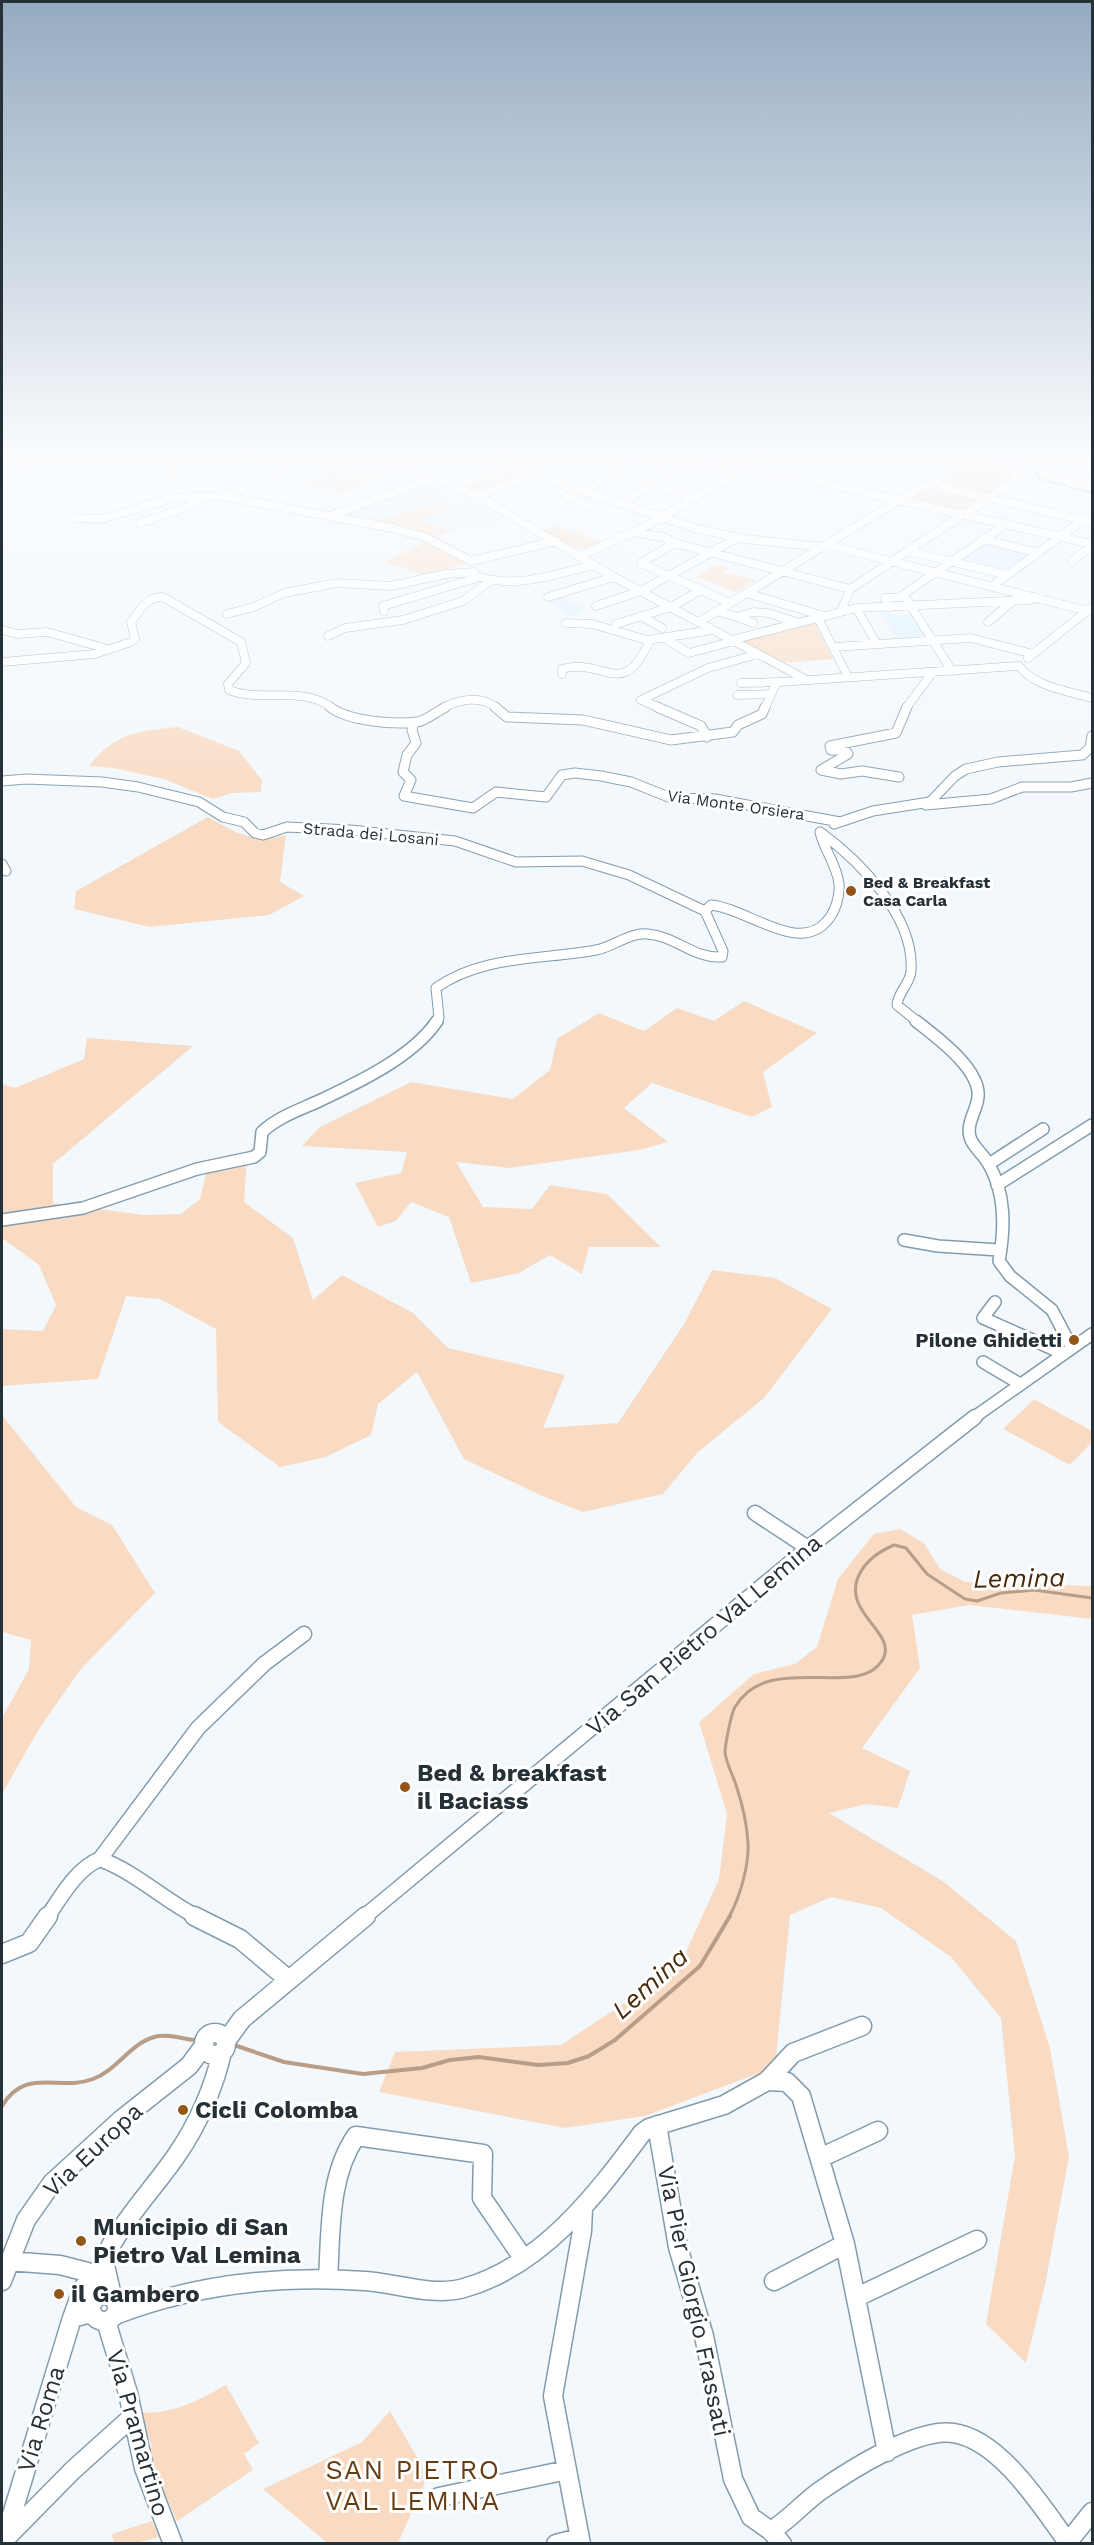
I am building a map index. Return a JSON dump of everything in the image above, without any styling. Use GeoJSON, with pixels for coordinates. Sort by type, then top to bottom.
{"type":"FeatureCollection","features":[{"type":"Feature","properties":{"kind":"street"},"geometry":{"type":"LineString","coordinates":[[226,614],[254,607],[284,593],[337,583],[391,586],[433,577]]}},
{"type":"Feature","properties":{"kind":"street"},"geometry":{"type":"LineString","coordinates":[[384,611],[383,606],[473,577]]}},
{"type":"Feature","properties":{"kind":"street"},"geometry":{"type":"LineString","coordinates":[[482,577],[490,580],[527,580],[541,577]]}},
{"type":"Feature","properties":{"kind":"street"},"geometry":{"type":"LineString","coordinates":[[548,597],[614,577],[805,679]]}},
{"type":"Feature","properties":{"kind":"street"},"geometry":{"type":"LineString","coordinates":[[596,606],[641,591],[667,577]]}},
{"type":"Feature","properties":{"kind":"street"},"geometry":{"type":"LineString","coordinates":[[670,577],[730,603]]}},
{"type":"Feature","properties":{"kind":"street"},"geometry":{"type":"LineString","coordinates":[[699,622],[774,577]]}},
{"type":"Feature","properties":{"kind":"street"},"geometry":{"type":"LineString","coordinates":[[801,577],[850,589]]}},
{"type":"Feature","properties":{"kind":"street"},"geometry":{"type":"LineString","coordinates":[[841,611],[850,589],[868,577]]}},
{"type":"Feature","properties":{"kind":"street"},"geometry":{"type":"LineString","coordinates":[[905,597],[904,594],[929,577]]}},
{"type":"Feature","properties":{"kind":"street"},"geometry":{"type":"LineString","coordinates":[[955,577],[1089,612]]}},
{"type":"Feature","properties":{"kind":"street"},"geometry":{"type":"LineString","coordinates":[[992,586],[1005,577]]}},
{"type":"Feature","properties":{"kind":"street"},"geometry":{"type":"LineString","coordinates":[[328,636],[345,628],[403,620],[463,601],[490,580]]}},
{"type":"Feature","properties":{"kind":"street"},"geometry":{"type":"LineString","coordinates":[[616,624],[671,607],[701,590]]}},
{"type":"Feature","properties":{"kind":"street"},"geometry":{"type":"LineString","coordinates":[[746,593],[821,617],[848,677]]}},
{"type":"Feature","properties":{"kind":"street"},"geometry":{"type":"LineString","coordinates":[[944,593],[952,604]]}},
{"type":"Feature","properties":{"kind":"street"},"geometry":{"type":"LineString","coordinates":[[2,662],[95,654],[134,641],[131,622],[139,610],[156,597],[171,599],[197,619],[237,639],[243,645],[246,663],[227,687],[234,692],[307,697],[324,702],[340,715],[350,718],[414,723],[451,704],[478,699],[488,701],[499,712],[518,719],[583,720],[609,728],[670,740],[707,737],[733,732],[738,725],[760,716],[778,682]]}},
{"type":"Feature","properties":{"kind":"street"},"geometry":{"type":"LineString","coordinates":[[905,597],[952,671]]}},
{"type":"Feature","properties":{"kind":"street"},"geometry":{"type":"LineString","coordinates":[[890,607],[885,598],[905,597]]}},
{"type":"Feature","properties":{"kind":"street"},"geometry":{"type":"LineString","coordinates":[[664,638],[689,652],[856,608],[1013,601],[1036,597]]}},
{"type":"Feature","properties":{"kind":"street"},"geometry":{"type":"LineString","coordinates":[[988,622],[1013,601]]}},
{"type":"Feature","properties":{"kind":"street"},"geometry":{"type":"LineString","coordinates":[[856,608],[877,644]]}},
{"type":"Feature","properties":{"kind":"street"},"geometry":{"type":"LineString","coordinates":[[737,617],[750,611],[763,610],[798,623]]}},
{"type":"Feature","properties":{"kind":"street"},"geometry":{"type":"LineString","coordinates":[[716,611],[753,623]]}},
{"type":"Feature","properties":{"kind":"street"},"geometry":{"type":"LineString","coordinates":[[741,683],[1019,666],[1089,612]]}},
{"type":"Feature","properties":{"kind":"street"},"geometry":{"type":"LineString","coordinates":[[641,616],[662,628]]}},
{"type":"Feature","properties":{"kind":"street"},"geometry":{"type":"LineString","coordinates":[[566,623],[592,624],[650,640],[713,630]]}},
{"type":"Feature","properties":{"kind":"street"},"geometry":{"type":"LineString","coordinates":[[2,630],[17,634],[47,632],[108,650]]}},
{"type":"Feature","properties":{"kind":"street"},"geometry":{"type":"LineString","coordinates":[[834,647],[974,638],[1033,654]]}},
{"type":"Feature","properties":{"kind":"street"},"geometry":{"type":"LineString","coordinates":[[562,674],[562,669],[569,666],[605,673],[627,672],[640,664],[650,640]]}},
{"type":"Feature","properties":{"kind":"street"},"geometry":{"type":"LineString","coordinates":[[707,737],[701,726],[692,720],[641,700],[706,669],[758,654]]}},
{"type":"Feature","properties":{"kind":"street"},"geometry":{"type":"LineString","coordinates":[[1019,666],[1027,676],[1047,685],[1092,698]]}},
{"type":"Feature","properties":{"kind":"street"},"geometry":{"type":"LineString","coordinates":[[899,777],[862,771],[841,774],[821,770],[848,754],[844,750],[831,750],[830,746],[876,739],[896,733],[903,712],[933,672]]}},
{"type":"Feature","properties":{"kind":"street"},"geometry":{"type":"LineString","coordinates":[[737,695],[771,694]]}},
{"type":"Feature","properties":{"kind":"street","name":"Via Monte Orsiera"},"geometry":{"type":"LineString","coordinates":[[414,723],[412,730],[416,743],[407,755],[403,772],[411,780],[404,796],[415,801],[473,808],[496,792],[546,797],[555,788],[562,775],[575,773],[624,780],[671,798],[715,799],[840,822]]}},
{"type":"Feature","properties":{"kind":"street"},"geometry":{"type":"LineString","coordinates":[[820,832],[840,822],[873,811],[930,802],[955,776],[966,769],[998,762],[1082,755],[1090,748],[1092,733]]}},
{"type":"Feature","properties":{"kind":"street","name":"Strada dei Losani"},"geometry":{"type":"LineString","coordinates":[[2,781],[26,779],[102,782],[156,790],[199,802],[223,817],[244,822],[255,833],[263,835],[287,827],[350,830],[455,841],[516,862],[582,861],[629,874],[705,911]]}},
{"type":"Feature","properties":{"kind":"street"},"geometry":{"type":"LineString","coordinates":[[909,806],[990,799],[1022,787],[1071,787],[1092,783]]}},
{"type":"Feature","properties":{"kind":"street"},"geometry":{"type":"LineString","coordinates":[[2,1220],[83,1208],[184,1173],[254,1156],[260,1152],[262,1132],[274,1121],[360,1082],[412,1047],[435,1026],[440,1010],[436,988],[449,979],[520,959],[594,951],[644,934],[710,958],[722,957],[723,951],[705,911],[711,905],[729,906],[793,935],[808,935],[819,931],[831,915],[839,892],[838,874],[820,832]]}},
{"type":"Feature","properties":{"kind":"street"},"geometry":{"type":"LineString","coordinates":[[820,832],[835,842],[860,867],[895,913],[911,962],[908,986],[899,995],[897,1005],[956,1054],[972,1076],[979,1095],[971,1121],[970,1137],[988,1164],[997,1185],[1005,1228],[998,1258],[1001,1266],[1052,1310],[1068,1351]]}},
{"type":"Feature","properties":{"kind":"street"},"geometry":{"type":"LineString","coordinates":[[997,1185],[1092,1125]]}},
{"type":"Feature","properties":{"kind":"street"},"geometry":{"type":"LineString","coordinates":[[988,1164],[1043,1129]]}},
{"type":"Feature","properties":{"kind":"street"},"geometry":{"type":"LineString","coordinates":[[904,1240],[938,1246],[999,1250]]}},
{"type":"Feature","properties":{"kind":"street"},"geometry":{"type":"LineString","coordinates":[[995,1302],[983,1318],[1068,1351]]}},
{"type":"Feature","properties":{"kind":"street","name":"Via San Pietro Val Lemina"},"geometry":{"type":"LineString","coordinates":[[215,2051],[242,2019],[808,1548],[1020,1384],[1090,1337]]}},
{"type":"Feature","properties":{"kind":"street"},"geometry":{"type":"LineString","coordinates":[[984,1362],[1020,1384]]}},
{"type":"Feature","properties":{"kind":"street"},"geometry":{"type":"LineString","coordinates":[[755,1513],[808,1548]]}},
{"type":"Feature","properties":{"kind":"street"},"geometry":{"type":"LineString","coordinates":[[2,1954],[29,1943],[76,1877],[88,1864],[100,1859],[198,1728],[264,1664],[304,1634]]}},
{"type":"Feature","properties":{"kind":"street"},"geometry":{"type":"LineString","coordinates":[[100,1859],[113,1864],[175,1906],[240,1939],[256,1950],[289,1980]]}},
{"type":"Feature","properties":{"kind":"street"},"geometry":{"type":"LineString","coordinates":[[657,2125],[724,2105],[767,2081],[785,2059],[793,2054],[862,2026]]}},
{"type":"Feature","properties":{"kind":"street"},"geometry":{"type":"LineString","coordinates":[[97,2312],[83,2288],[186,2142],[201,2111],[215,2051]]}},
{"type":"Feature","properties":{"kind":"street","name":"Via Europa"},"geometry":{"type":"LineString","coordinates":[[2,2281],[26,2220],[52,2183],[122,2119],[189,2066],[215,2051]]}},
{"type":"Feature","properties":{"kind":"street"},"geometry":{"type":"LineString","coordinates":[[767,2081],[787,2082],[801,2096],[845,2244],[887,2452]]}},
{"type":"Feature","properties":{"kind":"street","name":"Via Pier Giorgio Frassati"},"geometry":{"type":"LineString","coordinates":[[97,2312],[212,2288],[253,2282],[328,2279],[396,2283],[441,2291],[461,2289],[482,2282],[523,2258],[583,2208],[642,2133],[657,2125],[678,2247],[707,2347],[733,2479],[751,2517],[776,2537],[782,2525],[821,2490],[887,2452],[938,2434],[953,2433],[976,2441],[1002,2463],[1029,2492],[1069,2543]]}},
{"type":"Feature","properties":{"kind":"street"},"geometry":{"type":"LineString","coordinates":[[820,2158],[878,2131]]}},
{"type":"Feature","properties":{"kind":"street"},"geometry":{"type":"LineString","coordinates":[[328,2279],[334,2197],[349,2144],[356,2136],[483,2154],[482,2198],[523,2258]]}},
{"type":"Feature","properties":{"kind":"street"},"geometry":{"type":"LineString","coordinates":[[556,2544],[580,2541],[553,2396],[582,2231],[583,2208]]}},
{"type":"Feature","properties":{"kind":"street"},"geometry":{"type":"LineString","coordinates":[[857,2297],[977,2240]]}},
{"type":"Feature","properties":{"kind":"street"},"geometry":{"type":"LineString","coordinates":[[774,2281],[845,2244]]}},
{"type":"Feature","properties":{"kind":"street"},"geometry":{"type":"LineString","coordinates":[[8,2261],[60,2265],[104,2260]]}},
{"type":"Feature","properties":{"kind":"street"},"geometry":{"type":"LineString","coordinates":[[97,2312],[92,2289],[104,2260]]}},
{"type":"Feature","properties":{"kind":"street","name":"Via Pramartino"},"geometry":{"type":"LineString","coordinates":[[97,2312],[128,2393],[144,2468],[172,2544]]}},
{"type":"Feature","properties":{"kind":"street","name":"Via Roma"},"geometry":{"type":"LineString","coordinates":[[4,2541],[97,2312]]}},
{"type":"Feature","properties":{"kind":"street"},"geometry":{"type":"LineString","coordinates":[[4,2541],[73,2470],[132,2417]]}},
{"type":"Feature","properties":{"kind":"street"},"geometry":{"type":"LineString","coordinates":[[439,2497],[567,2470]]}},
{"type":"Feature","properties":{"kind":"street"},"geometry":{"type":"LineString","coordinates":[[1069,2543],[1092,2512]]}},
{"type":"Feature","properties":{"kind":"shaded area"},"geometry":{"type":"Polygon","coordinates":[[[697,577],[741,577],[756,580],[735,592],[697,577]]]}},
{"type":"Feature","properties":{"kind":"shaded area"},"geometry":{"type":"Polygon","coordinates":[[[561,595],[585,608],[572,617],[546,600],[561,595]]]}},
{"type":"Feature","properties":{"kind":"shaded area"},"geometry":{"type":"Polygon","coordinates":[[[879,609],[888,609],[892,615],[913,614],[928,638],[897,640],[879,609]]]}},
{"type":"Feature","properties":{"kind":"shaded area"},"geometry":{"type":"Polygon","coordinates":[[[815,623],[833,659],[783,663],[742,641],[815,623]]]}},
{"type":"Feature","properties":{"kind":"shaded area"},"geometry":{"type":"Polygon","coordinates":[[[178,727],[239,751],[262,780],[261,792],[232,793],[213,799],[164,779],[113,768],[89,766],[98,755],[118,740],[139,732],[178,727]]]}},
{"type":"Feature","properties":{"kind":"shaded area"},"geometry":{"type":"Polygon","coordinates":[[[208,817],[246,835],[264,838],[286,835],[280,882],[304,896],[269,915],[150,927],[74,909],[76,891],[208,817]]]}},
{"type":"Feature","properties":{"kind":"shaded area"},"geometry":{"type":"Polygon","coordinates":[[[744,1001],[817,1033],[763,1072],[772,1107],[752,1117],[652,1083],[624,1108],[668,1142],[639,1150],[509,1168],[456,1162],[483,1207],[532,1209],[550,1185],[607,1194],[661,1247],[589,1247],[582,1274],[550,1255],[519,1273],[471,1283],[449,1217],[411,1202],[396,1221],[378,1227],[355,1183],[401,1173],[407,1152],[302,1146],[320,1127],[411,1082],[513,1099],[550,1070],[557,1039],[599,1013],[644,1031],[677,1008],[714,1021],[744,1001]]]}},
{"type":"Feature","properties":{"kind":"shaded area"},"geometry":{"type":"Polygon","coordinates":[[[87,1038],[193,1046],[53,1164],[53,1203],[144,1215],[181,1214],[200,1199],[206,1174],[247,1158],[244,1202],[293,1238],[313,1300],[342,1275],[413,1313],[448,1348],[565,1375],[543,1428],[618,1423],[684,1324],[712,1270],[775,1278],[832,1309],[764,1398],[697,1453],[663,1494],[583,1512],[540,1495],[464,1459],[417,1372],[378,1404],[371,1435],[326,1457],[280,1467],[218,1422],[216,1329],[160,1299],[126,1296],[98,1379],[2,1386],[2,1329],[43,1331],[56,1305],[39,1265],[2,1238],[2,1084],[15,1088],[84,1059],[87,1038]]]}},
{"type":"Feature","properties":{"kind":"shaded area"},"geometry":{"type":"Polygon","coordinates":[[[1034,1399],[1092,1431],[1092,1442],[1070,1465],[1003,1429],[1034,1399]]]}},
{"type":"Feature","properties":{"kind":"shaded area"},"geometry":{"type":"Polygon","coordinates":[[[2,1415],[76,1507],[112,1525],[155,1593],[80,1670],[39,1729],[2,1794],[2,1718],[29,1669],[31,1640],[2,1632],[2,1415]]]}},
{"type":"Feature","properties":{"kind":"shaded area"},"geometry":{"type":"Polygon","coordinates":[[[900,1529],[924,1543],[940,1569],[965,1582],[1092,1586],[1092,1619],[969,1605],[912,1615],[920,1668],[862,1748],[910,1771],[898,1808],[867,1804],[829,1813],[944,1882],[1016,1941],[1050,2048],[1069,2157],[1045,2285],[1026,2363],[986,2324],[1015,2156],[1001,2018],[951,1957],[881,1908],[831,1897],[790,1915],[775,2067],[645,2116],[565,2128],[379,2092],[395,2052],[561,2045],[629,2000],[686,1952],[719,1879],[727,1814],[699,1722],[754,1674],[795,1664],[817,1647],[838,1579],[874,1534],[900,1529]]]}},
{"type":"Feature","properties":{"kind":"shaded area"},"geometry":{"type":"Polygon","coordinates":[[[226,2385],[259,2443],[244,2454],[253,2470],[177,2521],[146,2452],[152,2447],[140,2412],[151,2413],[174,2409],[196,2401],[226,2385]]]}},
{"type":"Feature","properties":{"kind":"shaded area"},"geometry":{"type":"Polygon","coordinates":[[[390,2411],[428,2476],[398,2543],[327,2543],[263,2489],[362,2442],[390,2411]]]}},
{"type":"Feature","properties":{"kind":"shaded area"},"geometry":{"type":"Polygon","coordinates":[[[152,2521],[159,2537],[136,2543],[114,2543],[112,2534],[152,2521]]]}},
{"type":"Feature","properties":{"kind":"waterway","name":"Lemina"},"geometry":{"type":"LineString","coordinates":[[729,1917],[743,1881],[748,1852],[747,1828],[742,1806],[725,1755],[733,1710],[750,1690],[770,1681],[855,1676],[871,1671],[883,1659],[885,1649],[883,1640],[857,1599],[856,1587],[860,1573],[870,1560],[894,1545],[906,1548],[927,1574],[965,1599],[977,1601],[1001,1593],[1034,1590],[1092,1598]]}},
{"type":"Feature","properties":{"kind":"waterway","name":"Lemina"},"geometry":{"type":"LineString","coordinates":[[237,2046],[284,2062],[363,2074],[422,2068],[450,2060],[479,2057],[538,2065],[568,2063],[589,2056],[615,2040],[700,1966],[730,1916]]}},
{"type":"Feature","properties":{"kind":"waterway","name":"Lemina"},"geometry":{"type":"LineString","coordinates":[[2,2106],[11,2094],[32,2083],[80,2082],[102,2075],[145,2040],[159,2036],[195,2040]]}},
{"type":"Feature","properties":{"kind":"place","name":"Bed & Breakfast Casa Carla"},"geometry":{"type":"Point","coordinates":[851,891]}},
{"type":"Feature","properties":{"kind":"place","name":"Pilone Ghidetti"},"geometry":{"type":"Point","coordinates":[1074,1340]}},
{"type":"Feature","properties":{"kind":"place","name":"Bed & breakfast il Baciass"},"geometry":{"type":"Point","coordinates":[405,1787]}},
{"type":"Feature","properties":{"kind":"place","name":"Cicli Colomba"},"geometry":{"type":"Point","coordinates":[183,2110]}},
{"type":"Feature","properties":{"kind":"place","name":"Municipio di San Pietro Val Lemina"},"geometry":{"type":"Point","coordinates":[81,2241]}},
{"type":"Feature","properties":{"kind":"place","name":"il Gambero"},"geometry":{"type":"Point","coordinates":[59,2294]}},
{"type":"Feature","properties":{"kind":"district","name":"SAN PIETRO VAL LEMINA"},"geometry":{"type":"Point","coordinates":[413,2486]}}]}
